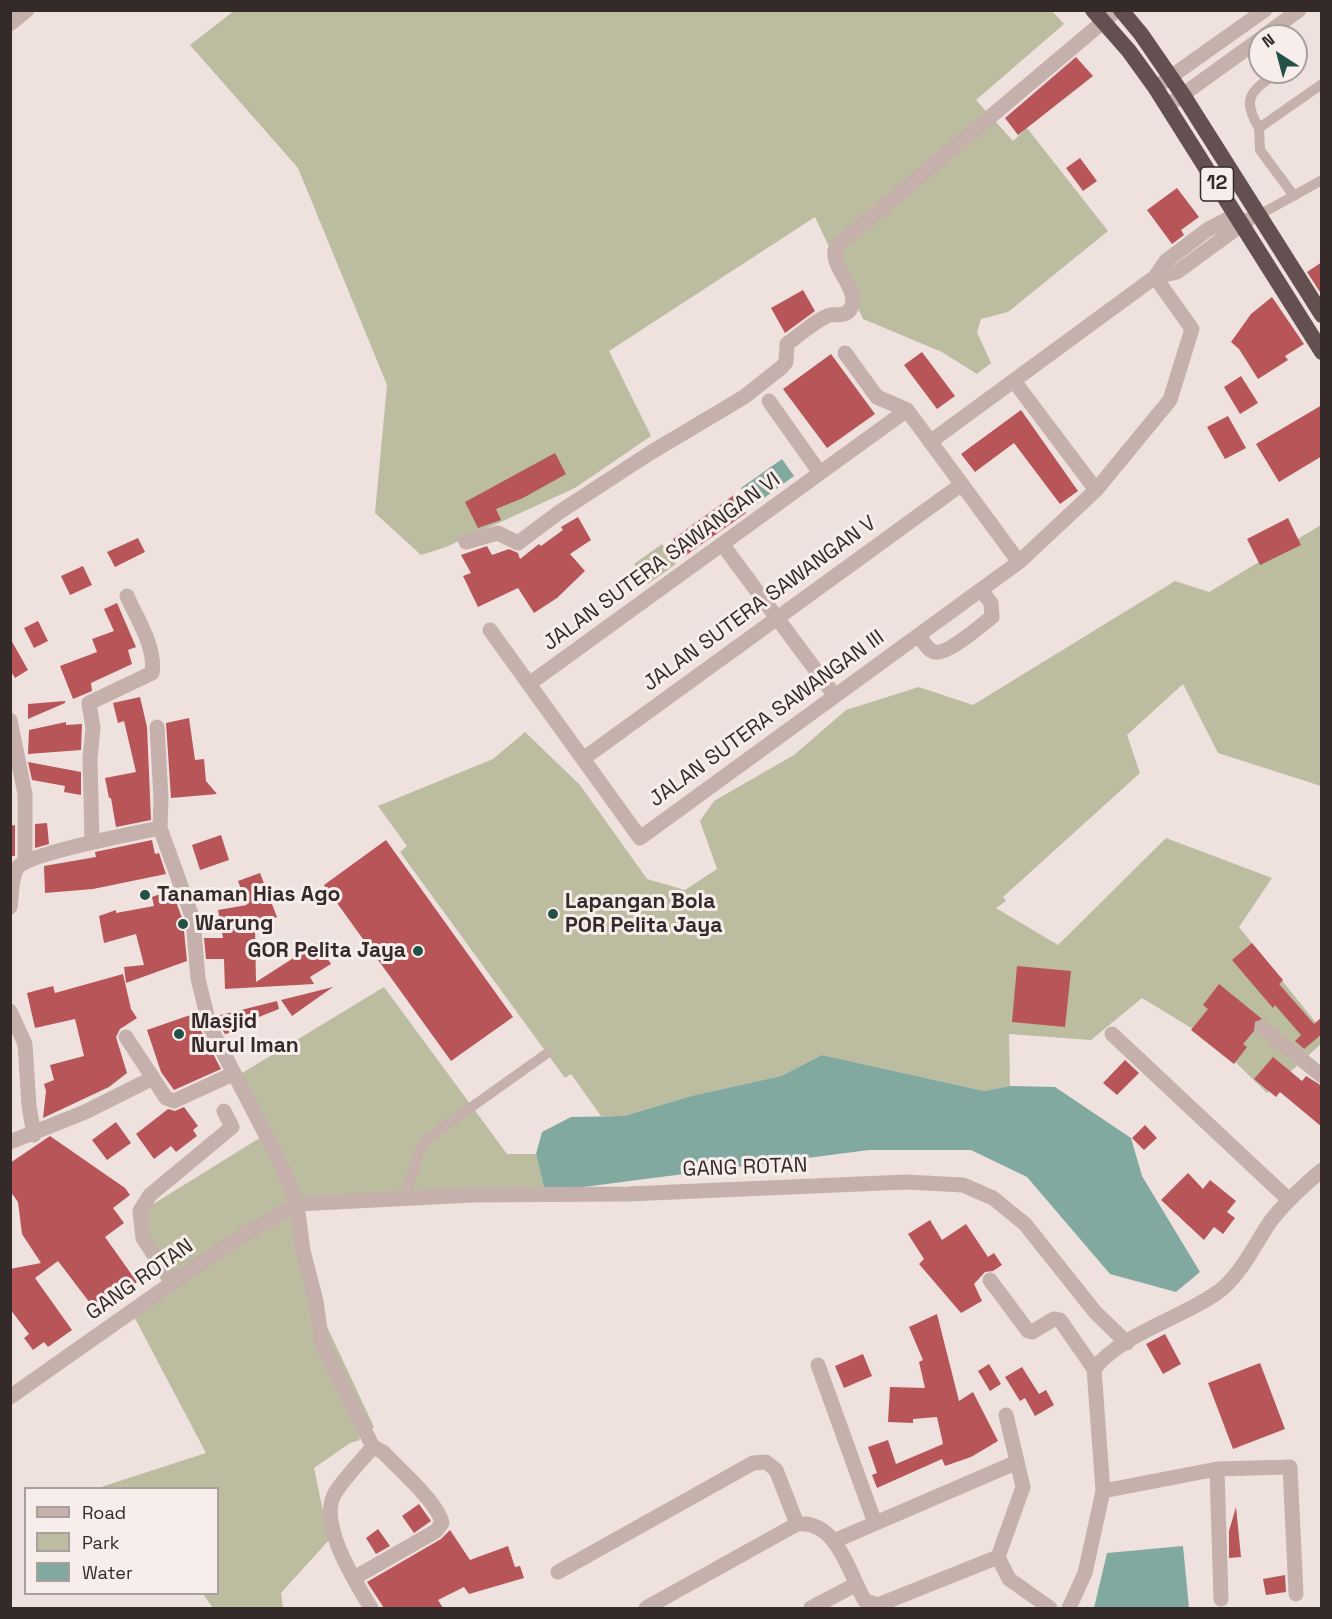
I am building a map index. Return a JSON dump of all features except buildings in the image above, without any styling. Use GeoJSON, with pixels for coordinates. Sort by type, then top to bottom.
{"type":"FeatureCollection","features":[{"type":"Feature","properties":{"kind":"highway","name":"12"},"geometry":{"type":"LineString","coordinates":[[1119,10],[1141,34],[1183,95],[1322,315]]}},
{"type":"Feature","properties":{"kind":"highway","name":"12"},"geometry":{"type":"LineString","coordinates":[[1099,17],[1155,87],[1322,352]]}},
{"type":"Feature","properties":{"kind":"street"},"geometry":{"type":"LineString","coordinates":[[11,23],[27,10]]}},
{"type":"Feature","properties":{"kind":"street"},"geometry":{"type":"LineString","coordinates":[[466,542],[498,533],[518,543],[558,513],[632,465],[744,397],[782,367],[786,362],[787,344],[829,315],[843,315],[850,310],[853,300],[835,256],[836,247],[1099,17],[1119,10]]}},
{"type":"Feature","properties":{"kind":"street"},"geometry":{"type":"LineString","coordinates":[[1155,87],[1171,78],[1265,10]]}},
{"type":"Feature","properties":{"kind":"street"},"geometry":{"type":"LineString","coordinates":[[1280,24],[1299,10]]}},
{"type":"Feature","properties":{"kind":"street"},"geometry":{"type":"LineString","coordinates":[[1167,106],[1248,48]]}},
{"type":"Feature","properties":{"kind":"street"},"geometry":{"type":"LineString","coordinates":[[930,442],[1155,277],[1166,261],[1207,230],[1228,219],[1242,222],[1259,215]]}},
{"type":"Feature","properties":{"kind":"street","name":"JALAN SUTERA SAWANGAN III"},"geometry":{"type":"LineString","coordinates":[[583,759],[640,838],[1019,562],[1096,490],[1170,400],[1192,329],[1155,277]]}},
{"type":"Feature","properties":{"kind":"street"},"geometry":{"type":"LineString","coordinates":[[845,352],[877,397],[907,410],[1019,562]]}},
{"type":"Feature","properties":{"kind":"street"},"geometry":{"type":"LineString","coordinates":[[1014,381],[1096,490]]}},
{"type":"Feature","properties":{"kind":"street"},"geometry":{"type":"LineString","coordinates":[[768,401],[820,473]]}},
{"type":"Feature","properties":{"kind":"street","name":"JALAN SUTERA SAWANGAN VI"},"geometry":{"type":"LineString","coordinates":[[529,684],[907,410]]}},
{"type":"Feature","properties":{"kind":"street","name":"JALAN SUTERA SAWANGAN V"},"geometry":{"type":"LineString","coordinates":[[583,759],[962,484]]}},
{"type":"Feature","properties":{"kind":"street"},"geometry":{"type":"LineString","coordinates":[[722,544],[835,696]]}},
{"type":"Feature","properties":{"kind":"street","name":"JALAN SUTERA SAWANGAN III"},"geometry":{"type":"LineString","coordinates":[[919,636],[935,652],[945,651],[954,645],[992,617],[991,603],[981,591]]}},
{"type":"Feature","properties":{"kind":"street"},"geometry":{"type":"LineString","coordinates":[[92,842],[90,758],[93,728],[89,703],[152,673],[154,662],[149,644],[127,596]]}},
{"type":"Feature","properties":{"kind":"street"},"geometry":{"type":"LineString","coordinates":[[490,630],[583,759]]}},
{"type":"Feature","properties":{"kind":"street"},"geometry":{"type":"LineString","coordinates":[[10,720],[25,794],[25,862]]}},
{"type":"Feature","properties":{"kind":"street"},"geometry":{"type":"LineString","coordinates":[[157,727],[161,799],[160,828],[193,919],[198,979],[210,1027],[270,1141],[297,1204],[303,1251],[316,1301],[322,1344],[373,1447],[383,1452],[441,1516],[442,1523],[436,1531],[354,1578]]}},
{"type":"Feature","properties":{"kind":"street"},"geometry":{"type":"LineString","coordinates":[[10,907],[15,871],[25,862],[92,842],[160,828]]}},
{"type":"Feature","properties":{"kind":"street"},"geometry":{"type":"LineString","coordinates":[[10,1011],[25,1044],[29,1106],[34,1135]]}},
{"type":"Feature","properties":{"kind":"street"},"geometry":{"type":"LineString","coordinates":[[1263,1028],[1322,1076]]}},
{"type":"Feature","properties":{"kind":"street"},"geometry":{"type":"LineString","coordinates":[[1113,1034],[1288,1199]]}},
{"type":"Feature","properties":{"kind":"street"},"geometry":{"type":"LineString","coordinates":[[126,1037],[166,1098],[174,1101],[233,1074]]}},
{"type":"Feature","properties":{"kind":"street"},"geometry":{"type":"LineString","coordinates":[[10,1142],[34,1135],[153,1078]]}},
{"type":"Feature","properties":{"kind":"street"},"geometry":{"type":"LineString","coordinates":[[172,1283],[143,1238],[140,1211],[150,1195],[231,1127],[224,1111]]}},
{"type":"Feature","properties":{"kind":"street"},"geometry":{"type":"LineString","coordinates":[[1094,1369],[1127,1343],[1200,1303],[1232,1280],[1288,1199],[1322,1170]]}},
{"type":"Feature","properties":{"kind":"street","name":"GANG ROTAN"},"geometry":{"type":"LineString","coordinates":[[10,1397],[172,1283],[297,1204],[473,1195],[628,1194],[906,1182],[963,1185],[993,1198],[1025,1224],[1095,1312],[1127,1343]]}},
{"type":"Feature","properties":{"kind":"street"},"geometry":{"type":"LineString","coordinates":[[990,1280],[1028,1331],[1032,1332],[1054,1319],[1060,1320],[1094,1369],[1103,1491],[1085,1573],[1069,1608]]}},
{"type":"Feature","properties":{"kind":"street"},"geometry":{"type":"LineString","coordinates":[[818,1365],[875,1523]]}},
{"type":"Feature","properties":{"kind":"street"},"geometry":{"type":"LineString","coordinates":[[1006,1415],[1015,1463],[1023,1487],[998,1557],[1009,1579],[1050,1608]]}},
{"type":"Feature","properties":{"kind":"street"},"geometry":{"type":"LineString","coordinates":[[371,1608],[354,1578],[331,1525],[334,1495],[373,1447]]}},
{"type":"Feature","properties":{"kind":"street"},"geometry":{"type":"LineString","coordinates":[[558,1572],[753,1463],[766,1462],[776,1470],[797,1524]]}},
{"type":"Feature","properties":{"kind":"street"},"geometry":{"type":"LineString","coordinates":[[834,1541],[1015,1463]]}},
{"type":"Feature","properties":{"kind":"street"},"geometry":{"type":"LineString","coordinates":[[1103,1491],[1217,1469],[1290,1467],[1296,1594]]}},
{"type":"Feature","properties":{"kind":"street"},"geometry":{"type":"LineString","coordinates":[[1217,1469],[1221,1599]]}},
{"type":"Feature","properties":{"kind":"street"},"geometry":{"type":"LineString","coordinates":[[646,1608],[797,1524],[810,1523],[822,1528],[834,1541],[865,1601],[878,1605],[998,1557]]}},
{"type":"Feature","properties":{"kind":"street"},"geometry":{"type":"LineString","coordinates":[[811,1608],[855,1585]]}},
{"type":"Feature","properties":{"kind":"lane"},"geometry":{"type":"LineString","coordinates":[[1262,84],[1248,103],[1249,110],[1259,128],[1260,150],[1294,196]]}},
{"type":"Feature","properties":{"kind":"lane"},"geometry":{"type":"LineString","coordinates":[[1259,128],[1322,84]]}},
{"type":"Feature","properties":{"kind":"lane"},"geometry":{"type":"LineString","coordinates":[[1259,215],[1322,180]]}},
{"type":"Feature","properties":{"kind":"lane"},"geometry":{"type":"LineString","coordinates":[[404,1199],[421,1147],[428,1138],[476,1104],[510,1075],[546,1054]]}},
{"type":"Feature","properties":{"kind":"path"},"geometry":{"type":"LineString","coordinates":[[10,1344],[10,1354]]}},
{"type":"Feature","properties":{"kind":"green space"},"geometry":{"type":"Polygon","coordinates":[[[235,10],[1052,11],[1064,24],[976,100],[1013,141],[1027,128],[1108,231],[1008,312],[981,319],[977,332],[991,363],[977,374],[942,352],[863,319],[815,217],[609,351],[651,436],[575,488],[446,547],[421,555],[375,513],[387,385],[298,168],[190,45],[235,10]]]}},
{"type":"Feature","properties":{"kind":"green space"},"geometry":{"type":"Polygon","coordinates":[[[1321,525],[1321,786],[1218,753],[1183,684],[1127,735],[1140,773],[1003,897],[1006,901],[996,908],[1058,945],[1166,838],[1272,878],[1239,927],[1321,1029],[1322,1043],[1267,1093],[1216,1043],[1142,998],[1091,1040],[1009,1034],[1010,1086],[984,1091],[822,1055],[781,1076],[691,1096],[624,1116],[601,1116],[571,1074],[565,1078],[400,852],[407,846],[378,806],[493,759],[525,732],[580,785],[647,879],[685,890],[717,869],[700,821],[714,801],[794,755],[846,710],[919,687],[973,705],[1175,581],[1209,592],[1321,525]]]}},
{"type":"Feature","properties":{"kind":"green space"},"geometry":{"type":"Polygon","coordinates":[[[662,544],[676,564],[648,584],[634,564],[662,544]]]}},
{"type":"Feature","properties":{"kind":"green space"},"geometry":{"type":"Polygon","coordinates":[[[384,987],[507,1154],[536,1154],[545,1192],[297,1207],[315,1301],[374,1427],[359,1437],[360,1440],[350,1443],[314,1468],[329,1540],[281,1593],[283,1608],[213,1608],[204,1595],[219,1595],[219,1487],[101,1487],[206,1453],[130,1309],[176,1278],[146,1235],[142,1211],[266,1134],[239,1075],[384,987]]]}},
{"type":"Feature","properties":{"kind":"water"},"geometry":{"type":"Polygon","coordinates":[[[782,459],[794,476],[753,506],[741,488],[782,459]]]}},
{"type":"Feature","properties":{"kind":"water"},"geometry":{"type":"Polygon","coordinates":[[[822,1055],[984,1091],[1010,1086],[1055,1087],[1131,1138],[1142,1176],[1200,1272],[1176,1292],[1110,1274],[1027,1177],[971,1150],[869,1150],[545,1192],[536,1154],[542,1132],[571,1117],[624,1116],[691,1096],[781,1076],[822,1055]]]}},
{"type":"Feature","properties":{"kind":"water"},"geometry":{"type":"Polygon","coordinates":[[[1183,1546],[1189,1608],[1094,1608],[1107,1553],[1183,1546]]]}},
{"type":"Feature","properties":{"kind":"place","name":"Tanaman Hias Ago"},"geometry":{"type":"Point","coordinates":[145,895]}},
{"type":"Feature","properties":{"kind":"place","name":"Lapangan Bola POR Pelita Jaya"},"geometry":{"type":"Point","coordinates":[553,914]}},
{"type":"Feature","properties":{"kind":"place","name":"Warung"},"geometry":{"type":"Point","coordinates":[183,924]}},
{"type":"Feature","properties":{"kind":"place","name":"GOR Pelita Jaya"},"geometry":{"type":"Point","coordinates":[418,951]}},
{"type":"Feature","properties":{"kind":"place","name":"Masjid Nurul Iman"},"geometry":{"type":"Point","coordinates":[179,1034]}}]}
